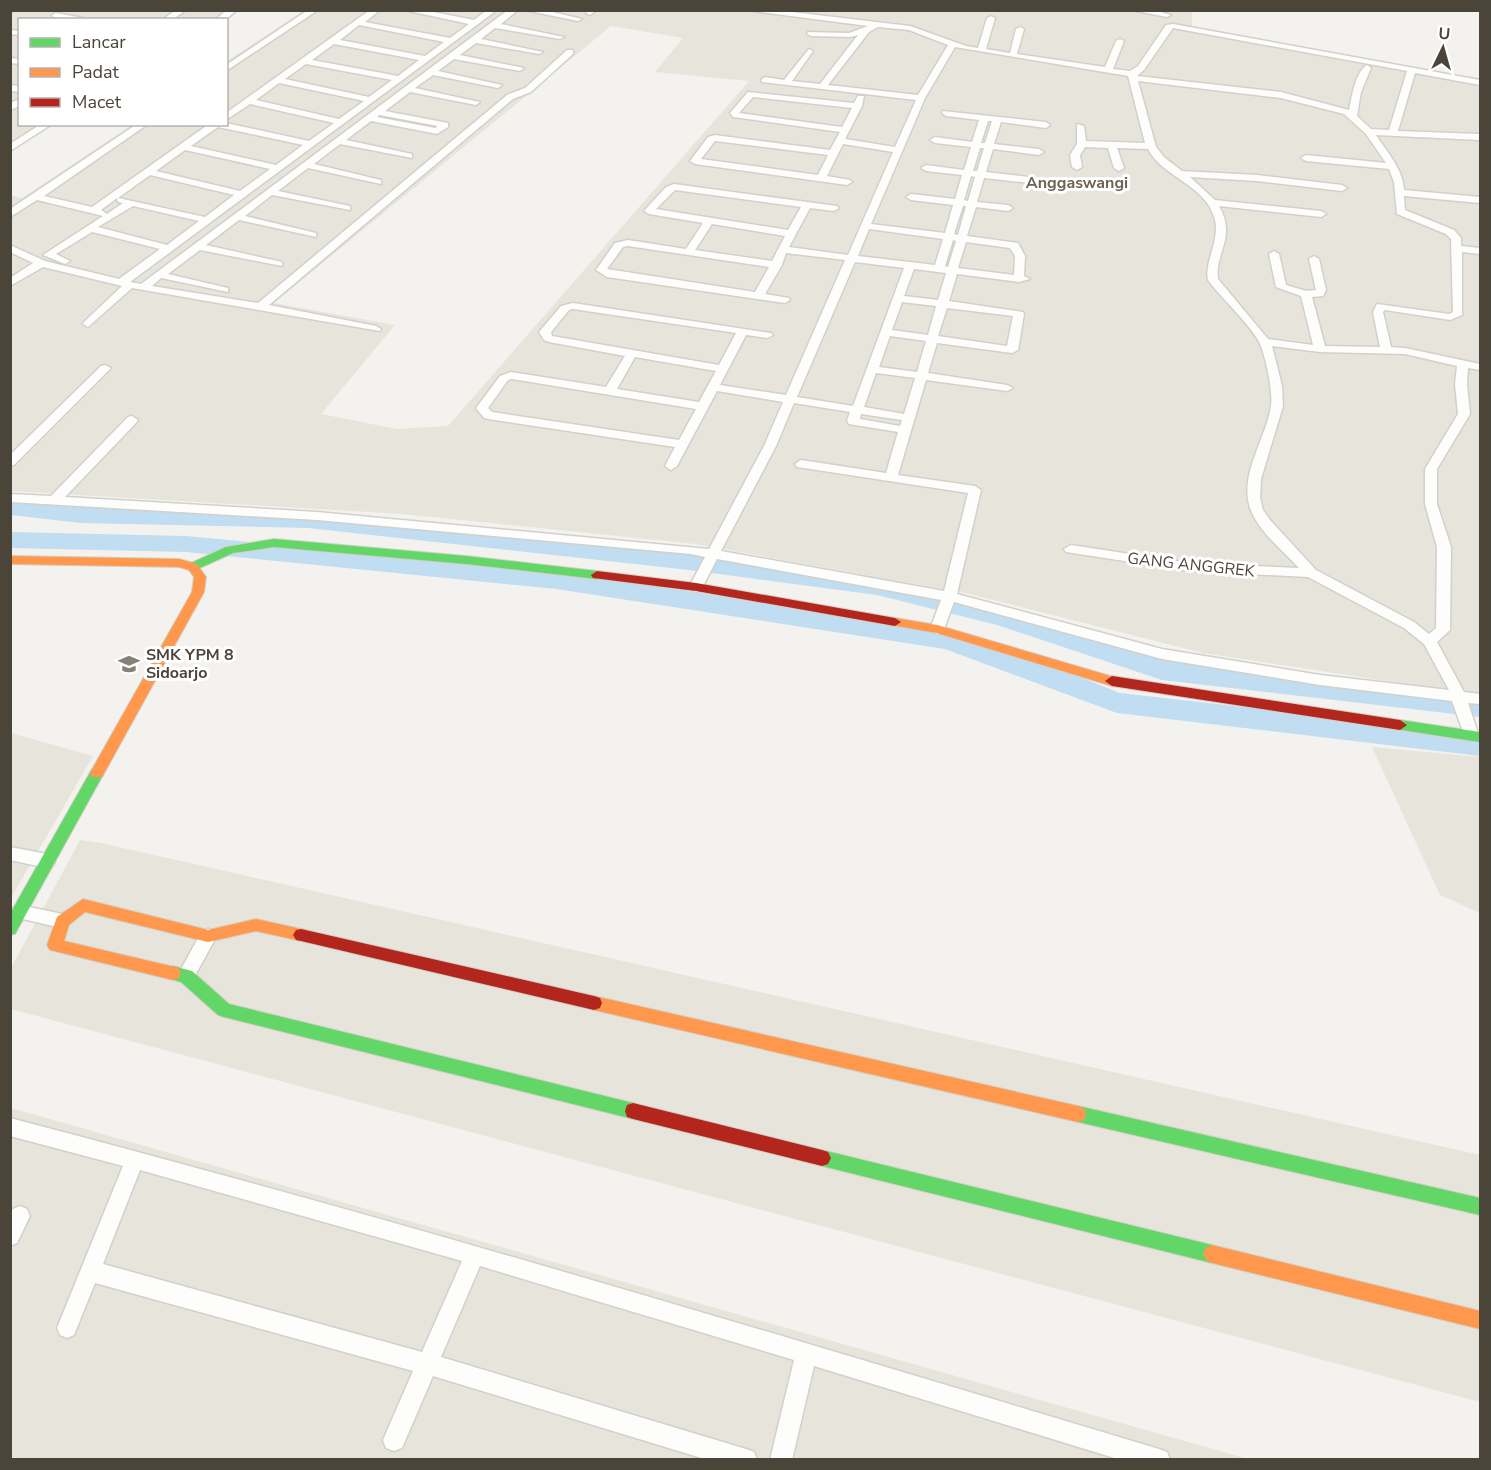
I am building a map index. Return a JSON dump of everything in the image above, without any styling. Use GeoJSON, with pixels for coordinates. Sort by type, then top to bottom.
{"type":"FeatureCollection","features":[{"type":"Feature","properties":{"kind":"street"},"geometry":{"type":"LineString","coordinates":[[52,17],[65,10]]}},
{"type":"Feature","properties":{"kind":"street"},"geometry":{"type":"LineString","coordinates":[[163,10],[180,12]]}},
{"type":"Feature","properties":{"kind":"street"},"geometry":{"type":"LineString","coordinates":[[228,68],[314,10]]}},
{"type":"Feature","properties":{"kind":"street"},"geometry":{"type":"LineString","coordinates":[[228,116],[376,10]]}},
{"type":"Feature","properties":{"kind":"street"},"geometry":{"type":"LineString","coordinates":[[408,10],[477,22]]}},
{"type":"Feature","properties":{"kind":"street"},"geometry":{"type":"LineString","coordinates":[[88,324],[126,281],[167,248],[493,10]]}},
{"type":"Feature","properties":{"kind":"street"},"geometry":{"type":"LineString","coordinates":[[142,288],[514,10]]}},
{"type":"Feature","properties":{"kind":"street"},"geometry":{"type":"LineString","coordinates":[[528,10],[578,19]]}},
{"type":"Feature","properties":{"kind":"street"},"geometry":{"type":"LineString","coordinates":[[749,10],[918,30],[958,46],[981,51],[1109,69],[1132,76],[1290,96],[1353,115],[1369,132],[1393,167],[1400,193],[1400,212],[1454,235],[1457,249],[1458,313],[1450,317],[1381,306],[1378,312],[1386,350]]}},
{"type":"Feature","properties":{"kind":"street"},"geometry":{"type":"LineString","coordinates":[[1135,10],[1167,13],[1176,26]]}},
{"type":"Feature","properties":{"kind":"street"},"geometry":{"type":"LineString","coordinates":[[981,51],[991,18]]}},
{"type":"Feature","properties":{"kind":"street"},"geometry":{"type":"LineString","coordinates":[[359,23],[453,41]]}},
{"type":"Feature","properties":{"kind":"street"},"geometry":{"type":"LineString","coordinates":[[811,34],[850,35],[877,24]]}},
{"type":"Feature","properties":{"kind":"street"},"geometry":{"type":"LineString","coordinates":[[494,26],[560,37]]}},
{"type":"Feature","properties":{"kind":"street"},"geometry":{"type":"LineString","coordinates":[[1132,76],[1141,68],[1169,27],[1176,26],[1480,82]]}},
{"type":"Feature","properties":{"kind":"street"},"geometry":{"type":"LineString","coordinates":[[1013,55],[1020,29]]}},
{"type":"Feature","properties":{"kind":"street"},"geometry":{"type":"LineString","coordinates":[[824,84],[866,30]]}},
{"type":"Feature","properties":{"kind":"street"},"geometry":{"type":"LineString","coordinates":[[475,40],[539,52]]}},
{"type":"Feature","properties":{"kind":"street"},"geometry":{"type":"LineString","coordinates":[[333,41],[426,59]]}},
{"type":"Feature","properties":{"kind":"street"},"geometry":{"type":"LineString","coordinates":[[1109,69],[1120,41]]}},
{"type":"Feature","properties":{"kind":"street"},"geometry":{"type":"LineString","coordinates":[[699,582],[770,446],[921,98],[958,46]]}},
{"type":"Feature","properties":{"kind":"street"},"geometry":{"type":"LineString","coordinates":[[786,83],[808,51]]}},
{"type":"Feature","properties":{"kind":"street"},"geometry":{"type":"LineString","coordinates":[[259,308],[510,97],[528,90],[570,52]]}},
{"type":"Feature","properties":{"kind":"street"},"geometry":{"type":"LineString","coordinates":[[454,56],[520,68]]}},
{"type":"Feature","properties":{"kind":"street"},"geometry":{"type":"LineString","coordinates":[[306,61],[400,79]]}},
{"type":"Feature","properties":{"kind":"street"},"geometry":{"type":"LineString","coordinates":[[1353,115],[1359,85],[1367,68]]}},
{"type":"Feature","properties":{"kind":"street"},"geometry":{"type":"LineString","coordinates":[[1393,133],[1412,69]]}},
{"type":"Feature","properties":{"kind":"street"},"geometry":{"type":"LineString","coordinates":[[432,72],[498,85]]}},
{"type":"Feature","properties":{"kind":"street"},"geometry":{"type":"LineString","coordinates":[[10,560],[153,561],[193,567],[218,554],[265,543],[699,582],[940,623],[1126,685],[1473,732],[1448,671],[1430,641],[1409,625],[1311,573],[1265,523],[1254,498],[1256,479],[1277,406],[1276,386],[1265,342],[1213,280],[1222,230],[1220,215],[1214,203],[1159,158],[1151,146],[1132,76]]}},
{"type":"Feature","properties":{"kind":"street"},"geometry":{"type":"LineString","coordinates":[[278,80],[372,100]]}},
{"type":"Feature","properties":{"kind":"street"},"geometry":{"type":"LineString","coordinates":[[765,80],[921,98]]}},
{"type":"Feature","properties":{"kind":"street"},"geometry":{"type":"LineString","coordinates":[[408,89],[476,102]]}},
{"type":"Feature","properties":{"kind":"street"},"geometry":{"type":"LineString","coordinates":[[834,153],[777,133],[734,113],[751,94],[858,106]]}},
{"type":"Feature","properties":{"kind":"street"},"geometry":{"type":"LineString","coordinates":[[821,178],[863,95]]}},
{"type":"Feature","properties":{"kind":"street"},"geometry":{"type":"LineString","coordinates":[[249,101],[342,122]]}},
{"type":"Feature","properties":{"kind":"street"},"geometry":{"type":"LineString","coordinates":[[369,118],[437,131],[445,125],[378,112]]}},
{"type":"Feature","properties":{"kind":"street"},"geometry":{"type":"LineString","coordinates":[[946,113],[1046,125]]}},
{"type":"Feature","properties":{"kind":"street"},"geometry":{"type":"LineString","coordinates":[[939,269],[984,118]]}},
{"type":"Feature","properties":{"kind":"street"},"geometry":{"type":"LineString","coordinates":[[891,478],[997,119]]}},
{"type":"Feature","properties":{"kind":"street"},"geometry":{"type":"LineString","coordinates":[[10,148],[45,126]]}},
{"type":"Feature","properties":{"kind":"street"},"geometry":{"type":"LineString","coordinates":[[10,214],[141,126]]}},
{"type":"Feature","properties":{"kind":"street"},"geometry":{"type":"LineString","coordinates":[[93,211],[214,126]]}},
{"type":"Feature","properties":{"kind":"street"},"geometry":{"type":"LineString","coordinates":[[226,126],[310,144]]}},
{"type":"Feature","properties":{"kind":"street"},"geometry":{"type":"LineString","coordinates":[[1077,167],[1075,155],[1082,144],[1080,126]]}},
{"type":"Feature","properties":{"kind":"street"},"geometry":{"type":"LineString","coordinates":[[846,130],[715,138],[711,139],[695,161],[847,182]]}},
{"type":"Feature","properties":{"kind":"street"},"geometry":{"type":"LineString","coordinates":[[1369,132],[1480,137]]}},
{"type":"Feature","properties":{"kind":"street"},"geometry":{"type":"LineString","coordinates":[[935,140],[1040,152]]}},
{"type":"Feature","properties":{"kind":"street"},"geometry":{"type":"LineString","coordinates":[[338,141],[409,156]]}},
{"type":"Feature","properties":{"kind":"street"},"geometry":{"type":"LineString","coordinates":[[840,141],[900,150]]}},
{"type":"Feature","properties":{"kind":"street"},"geometry":{"type":"LineString","coordinates":[[1082,144],[1151,146]]}},
{"type":"Feature","properties":{"kind":"street"},"geometry":{"type":"LineString","coordinates":[[1112,145],[1119,168]]}},
{"type":"Feature","properties":{"kind":"street"},"geometry":{"type":"LineString","coordinates":[[184,147],[277,168]]}},
{"type":"Feature","properties":{"kind":"street"},"geometry":{"type":"LineString","coordinates":[[1306,158],[1393,167]]}},
{"type":"Feature","properties":{"kind":"street"},"geometry":{"type":"LineString","coordinates":[[307,165],[378,182]]}},
{"type":"Feature","properties":{"kind":"street"},"geometry":{"type":"LineString","coordinates":[[926,168],[1029,180]]}},
{"type":"Feature","properties":{"kind":"street"},"geometry":{"type":"LineString","coordinates":[[149,172],[241,194]]}},
{"type":"Feature","properties":{"kind":"street"},"geometry":{"type":"LineString","coordinates":[[1180,174],[1257,178],[1342,188]]}},
{"type":"Feature","properties":{"kind":"street"},"geometry":{"type":"LineString","coordinates":[[792,234],[649,211],[669,189],[674,188],[834,208]]}},
{"type":"Feature","properties":{"kind":"street"},"geometry":{"type":"LineString","coordinates":[[271,192],[347,208]]}},
{"type":"Feature","properties":{"kind":"street"},"geometry":{"type":"LineString","coordinates":[[1400,193],[1480,200]]}},
{"type":"Feature","properties":{"kind":"street"},"geometry":{"type":"LineString","coordinates":[[37,197],[110,214]]}},
{"type":"Feature","properties":{"kind":"street"},"geometry":{"type":"LineString","coordinates":[[911,197],[1008,208]]}},
{"type":"Feature","properties":{"kind":"street"},"geometry":{"type":"LineString","coordinates":[[112,198],[206,220]]}},
{"type":"Feature","properties":{"kind":"street"},"geometry":{"type":"LineString","coordinates":[[130,203],[50,252],[48,256],[142,288],[209,297],[376,329]]}},
{"type":"Feature","properties":{"kind":"street"},"geometry":{"type":"LineString","coordinates":[[1214,203],[1321,214]]}},
{"type":"Feature","properties":{"kind":"street"},"geometry":{"type":"LineString","coordinates":[[758,296],[777,265],[807,205]]}},
{"type":"Feature","properties":{"kind":"street"},"geometry":{"type":"LineString","coordinates":[[237,218],[312,235]]}},
{"type":"Feature","properties":{"kind":"street"},"geometry":{"type":"LineString","coordinates":[[689,252],[708,222]]}},
{"type":"Feature","properties":{"kind":"street"},"geometry":{"type":"LineString","coordinates":[[785,250],[1022,279],[1020,256],[1014,244],[866,226]]}},
{"type":"Feature","properties":{"kind":"street"},"geometry":{"type":"LineString","coordinates":[[89,228],[167,248]]}},
{"type":"Feature","properties":{"kind":"street"},"geometry":{"type":"LineString","coordinates":[[777,265],[623,244],[601,270],[607,274],[785,300]]}},
{"type":"Feature","properties":{"kind":"street"},"geometry":{"type":"LineString","coordinates":[[198,246],[278,264]]}},
{"type":"Feature","properties":{"kind":"street"},"geometry":{"type":"LineString","coordinates":[[10,248],[41,263],[126,281]]}},
{"type":"Feature","properties":{"kind":"street"},"geometry":{"type":"LineString","coordinates":[[1457,249],[1480,251]]}},
{"type":"Feature","properties":{"kind":"street"},"geometry":{"type":"LineString","coordinates":[[1274,254],[1281,287],[1306,294],[1319,294],[1321,290],[1314,259]]}},
{"type":"Feature","properties":{"kind":"street"},"geometry":{"type":"LineString","coordinates":[[10,283],[41,263]]}},
{"type":"Feature","properties":{"kind":"street"},"geometry":{"type":"LineString","coordinates":[[857,410],[910,266]]}},
{"type":"Feature","properties":{"kind":"street"},"geometry":{"type":"LineString","coordinates":[[160,275],[236,293]]}},
{"type":"Feature","properties":{"kind":"street"},"geometry":{"type":"LineString","coordinates":[[1306,294],[1320,349]]}},
{"type":"Feature","properties":{"kind":"street"},"geometry":{"type":"LineString","coordinates":[[886,332],[1012,350],[1019,314],[899,298]]}},
{"type":"Feature","properties":{"kind":"street"},"geometry":{"type":"LineString","coordinates":[[722,369],[553,340],[545,335],[565,309],[573,306],[767,335]]}},
{"type":"Feature","properties":{"kind":"street"},"geometry":{"type":"LineString","coordinates":[[671,466],[743,331]]}},
{"type":"Feature","properties":{"kind":"street"},"geometry":{"type":"LineString","coordinates":[[1265,342],[1320,349],[1386,350],[1425,354],[1480,367]]}},
{"type":"Feature","properties":{"kind":"street"},"geometry":{"type":"LineString","coordinates":[[610,390],[632,353]]}},
{"type":"Feature","properties":{"kind":"street"},"geometry":{"type":"LineString","coordinates":[[1430,641],[1443,630],[1444,559],[1443,543],[1433,515],[1430,476],[1431,469],[1464,414],[1461,384],[1463,363]]}},
{"type":"Feature","properties":{"kind":"street"},"geometry":{"type":"LineString","coordinates":[[10,462],[105,368]]}},
{"type":"Feature","properties":{"kind":"street"},"geometry":{"type":"LineString","coordinates":[[872,369],[1007,388]]}},
{"type":"Feature","properties":{"kind":"street"},"geometry":{"type":"LineString","coordinates":[[682,444],[488,415],[482,411],[483,404],[504,378],[512,375],[702,406]]}},
{"type":"Feature","properties":{"kind":"street"},"geometry":{"type":"LineString","coordinates":[[712,387],[857,410],[907,424]]}},
{"type":"Feature","properties":{"kind":"street"},"geometry":{"type":"LineString","coordinates":[[54,501],[132,420]]}},
{"type":"Feature","properties":{"kind":"street"},"geometry":{"type":"LineString","coordinates":[[801,464],[975,490],[965,546],[950,600],[940,623]]}},
{"type":"Feature","properties":{"kind":"street"},"geometry":{"type":"LineString","coordinates":[[10,498],[316,516],[591,539],[711,556],[950,600],[1162,654],[1460,700],[1480,699]]}},
{"type":"Feature","properties":{"kind":"street","name":"GANG ANGGREK"},"geometry":{"type":"LineString","coordinates":[[1071,549],[1159,564],[1311,573]]}},
{"type":"Feature","properties":{"kind":"street"},"geometry":{"type":"LineString","coordinates":[[10,929],[198,592],[200,577],[193,567]]}},
{"type":"Feature","properties":{"kind":"street"},"geometry":{"type":"LineString","coordinates":[[10,853],[47,861]]}},
{"type":"Feature","properties":{"kind":"street"},"geometry":{"type":"LineString","coordinates":[[1480,1207],[256,925],[208,936],[83,905],[62,921],[56,945],[186,976],[225,1010],[1480,1320]]}},
{"type":"Feature","properties":{"kind":"street"},"geometry":{"type":"LineString","coordinates":[[20,912],[62,921]]}},
{"type":"Feature","properties":{"kind":"street"},"geometry":{"type":"LineString","coordinates":[[186,976],[208,936]]}},
{"type":"Feature","properties":{"kind":"street"},"geometry":{"type":"LineString","coordinates":[[10,1127],[135,1159],[474,1256],[1159,1460]]}},
{"type":"Feature","properties":{"kind":"street"},"geometry":{"type":"LineString","coordinates":[[67,1328],[135,1159]]}},
{"type":"Feature","properties":{"kind":"street"},"geometry":{"type":"LineString","coordinates":[[10,1236],[20,1216]]}},
{"type":"Feature","properties":{"kind":"street"},"geometry":{"type":"LineString","coordinates":[[394,1440],[474,1256]]}},
{"type":"Feature","properties":{"kind":"street"},"geometry":{"type":"LineString","coordinates":[[90,1271],[428,1364],[746,1460]]}},
{"type":"Feature","properties":{"kind":"street"},"geometry":{"type":"LineString","coordinates":[[781,1460],[806,1354]]}},
{"type":"Feature","properties":{"kind":"shaded area"},"geometry":{"type":"Polygon","coordinates":[[[11,11],[238,11],[226,18],[18,18],[18,126],[50,126],[11,150],[11,11]]]}},
{"type":"Feature","properties":{"kind":"shaded area"},"geometry":{"type":"Polygon","coordinates":[[[303,11],[1192,11],[1192,27],[1480,80],[1480,695],[1203,653],[965,593],[695,544],[402,514],[11,491],[10,195],[22,198],[130,126],[228,126],[228,60],[303,11]],[[611,26],[274,303],[395,325],[321,414],[397,429],[448,426],[749,81],[655,72],[683,38],[611,26]]]}},
{"type":"Feature","properties":{"kind":"shaded area"},"geometry":{"type":"Polygon","coordinates":[[[11,733],[93,756],[11,898],[11,733]]]}},
{"type":"Feature","properties":{"kind":"shaded area"},"geometry":{"type":"Polygon","coordinates":[[[1372,747],[1480,757],[1480,913],[1440,895],[1372,747]]]}},
{"type":"Feature","properties":{"kind":"shaded area"},"geometry":{"type":"Polygon","coordinates":[[[80,840],[1480,1155],[1480,1402],[11,1009],[10,970],[80,840]]]}},
{"type":"Feature","properties":{"kind":"shaded area"},"geometry":{"type":"Polygon","coordinates":[[[11,1108],[1248,1459],[11,1459],[11,1108]]]}},
{"type":"Feature","properties":{"kind":"waterway"},"geometry":{"type":"LineString","coordinates":[[10,507],[81,515],[308,520],[689,562],[877,586],[1003,617],[1162,670],[1480,707]]}},
{"type":"Feature","properties":{"kind":"waterway"},"geometry":{"type":"LineString","coordinates":[[10,540],[186,544],[556,580],[948,640],[1022,665],[1117,703],[1480,745]]}},
{"type":"Feature","properties":{"kind":"traffic: fast"},"geometry":{"type":"LineString","coordinates":[[193,567],[230,550],[274,543],[466,560],[597,575]]}},
{"type":"Feature","properties":{"kind":"traffic: fast"},"geometry":{"type":"LineString","coordinates":[[1400,725],[1480,737]]}},
{"type":"Feature","properties":{"kind":"traffic: fast"},"geometry":{"type":"LineString","coordinates":[[10,929],[97,773]]}},
{"type":"Feature","properties":{"kind":"traffic: fast"},"geometry":{"type":"LineString","coordinates":[[173,973],[186,976],[224,1010],[633,1111]]}},
{"type":"Feature","properties":{"kind":"traffic: fast"},"geometry":{"type":"LineString","coordinates":[[1078,1114],[1480,1207]]}},
{"type":"Feature","properties":{"kind":"traffic: fast"},"geometry":{"type":"LineString","coordinates":[[822,1158],[1212,1254]]}},
{"type":"Feature","properties":{"kind":"traffic: slow"},"geometry":{"type":"LineString","coordinates":[[10,560],[179,563],[193,567],[200,577],[198,592],[97,773]]}},
{"type":"Feature","properties":{"kind":"traffic: slow"},"geometry":{"type":"LineString","coordinates":[[895,622],[937,629],[1112,681]]}},
{"type":"Feature","properties":{"kind":"traffic: slow"},"geometry":{"type":"LineString","coordinates":[[173,973],[55,945],[62,921],[83,905],[208,936],[256,925],[301,935]]}},
{"type":"Feature","properties":{"kind":"traffic: slow"},"geometry":{"type":"LineString","coordinates":[[594,1003],[1078,1114]]}},
{"type":"Feature","properties":{"kind":"traffic: slow"},"geometry":{"type":"LineString","coordinates":[[1212,1254],[1480,1320]]}},
{"type":"Feature","properties":{"kind":"traffic: jam"},"geometry":{"type":"LineString","coordinates":[[597,575],[696,587],[895,622]]}},
{"type":"Feature","properties":{"kind":"traffic: jam"},"geometry":{"type":"LineString","coordinates":[[1112,681],[1400,725]]}},
{"type":"Feature","properties":{"kind":"traffic: jam"},"geometry":{"type":"LineString","coordinates":[[301,935],[594,1003]]}},
{"type":"Feature","properties":{"kind":"traffic: jam"},"geometry":{"type":"LineString","coordinates":[[633,1111],[822,1158]]}},
{"type":"Feature","properties":{"kind":"place","name":"SMK YPM 8 Sidoarjo"},"geometry":{"type":"Point","coordinates":[129,664]}},
{"type":"Feature","properties":{"kind":"district","name":"Anggaswangi"},"geometry":{"type":"Point","coordinates":[1077,183]}}]}
